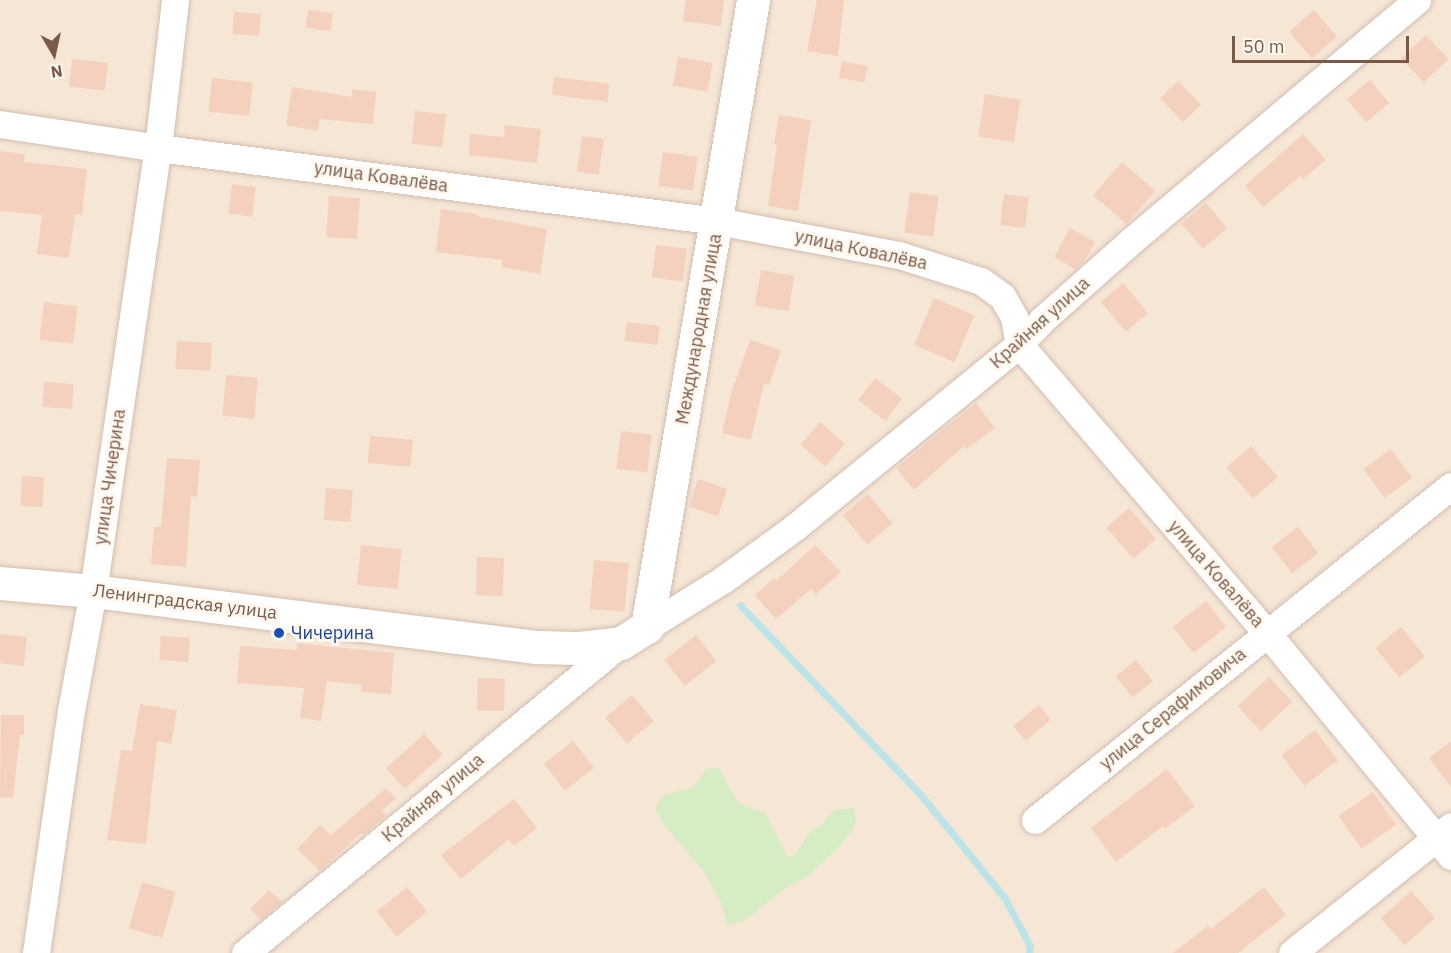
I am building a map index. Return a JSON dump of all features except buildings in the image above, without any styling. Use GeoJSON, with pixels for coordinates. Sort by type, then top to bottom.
{"type":"FeatureCollection","features":[{"type":"Feature","properties":{"kind":"street","name":"улица Чичерина"},"geometry":{"type":"LineString","coordinates":[[36,953],[71,711],[93,591],[158,148],[175,0]]}},
{"type":"Feature","properties":{"kind":"street","name":"Международная улица"},"geometry":{"type":"LineString","coordinates":[[634,635],[717,221],[753,0]]}},
{"type":"Feature","properties":{"kind":"street","name":"Крайняя улица"},"geometry":{"type":"LineString","coordinates":[[245,953],[634,635],[724,579],[795,527],[1019,344],[1042,320],[1131,241],[1417,0]]}},
{"type":"Feature","properties":{"kind":"street","name":"улица Ковалёва"},"geometry":{"type":"LineString","coordinates":[[0,124],[158,148],[717,221],[899,255],[981,281],[1002,296],[1014,317],[1019,344],[1446,840]]}},
{"type":"Feature","properties":{"kind":"street","name":"улица Серафимовича"},"geometry":{"type":"LineString","coordinates":[[1035,820],[1451,486]]}},
{"type":"Feature","properties":{"kind":"street","name":"Ленинградская улица"},"geometry":{"type":"LineString","coordinates":[[0,583],[93,591],[538,647],[579,648],[634,635]]}},
{"type":"Feature","properties":{"kind":"street"},"geometry":{"type":"LineString","coordinates":[[1292,953],[1446,840]]}},
{"type":"Feature","properties":{"kind":"shaded area"},"geometry":{"type":"Polygon","coordinates":[[[0,0],[1451,0],[1451,953],[0,953],[0,0]]]}},
{"type":"Feature","properties":{"kind":"green space"},"geometry":{"type":"Polygon","coordinates":[[[719,768],[738,803],[766,814],[787,856],[794,856],[812,830],[822,825],[833,810],[854,808],[856,824],[841,845],[808,876],[785,888],[745,920],[727,926],[721,903],[704,872],[662,822],[655,809],[663,795],[693,788],[706,769],[719,768]]]}},
{"type":"Feature","properties":{"kind":"waterway"},"geometry":{"type":"LineString","coordinates":[[740,605],[921,795],[1004,897],[1030,946],[1029,953]]}},
{"type":"Feature","properties":{"kind":"place","name":"Чичерина"},"geometry":{"type":"Point","coordinates":[279,633]}}]}
